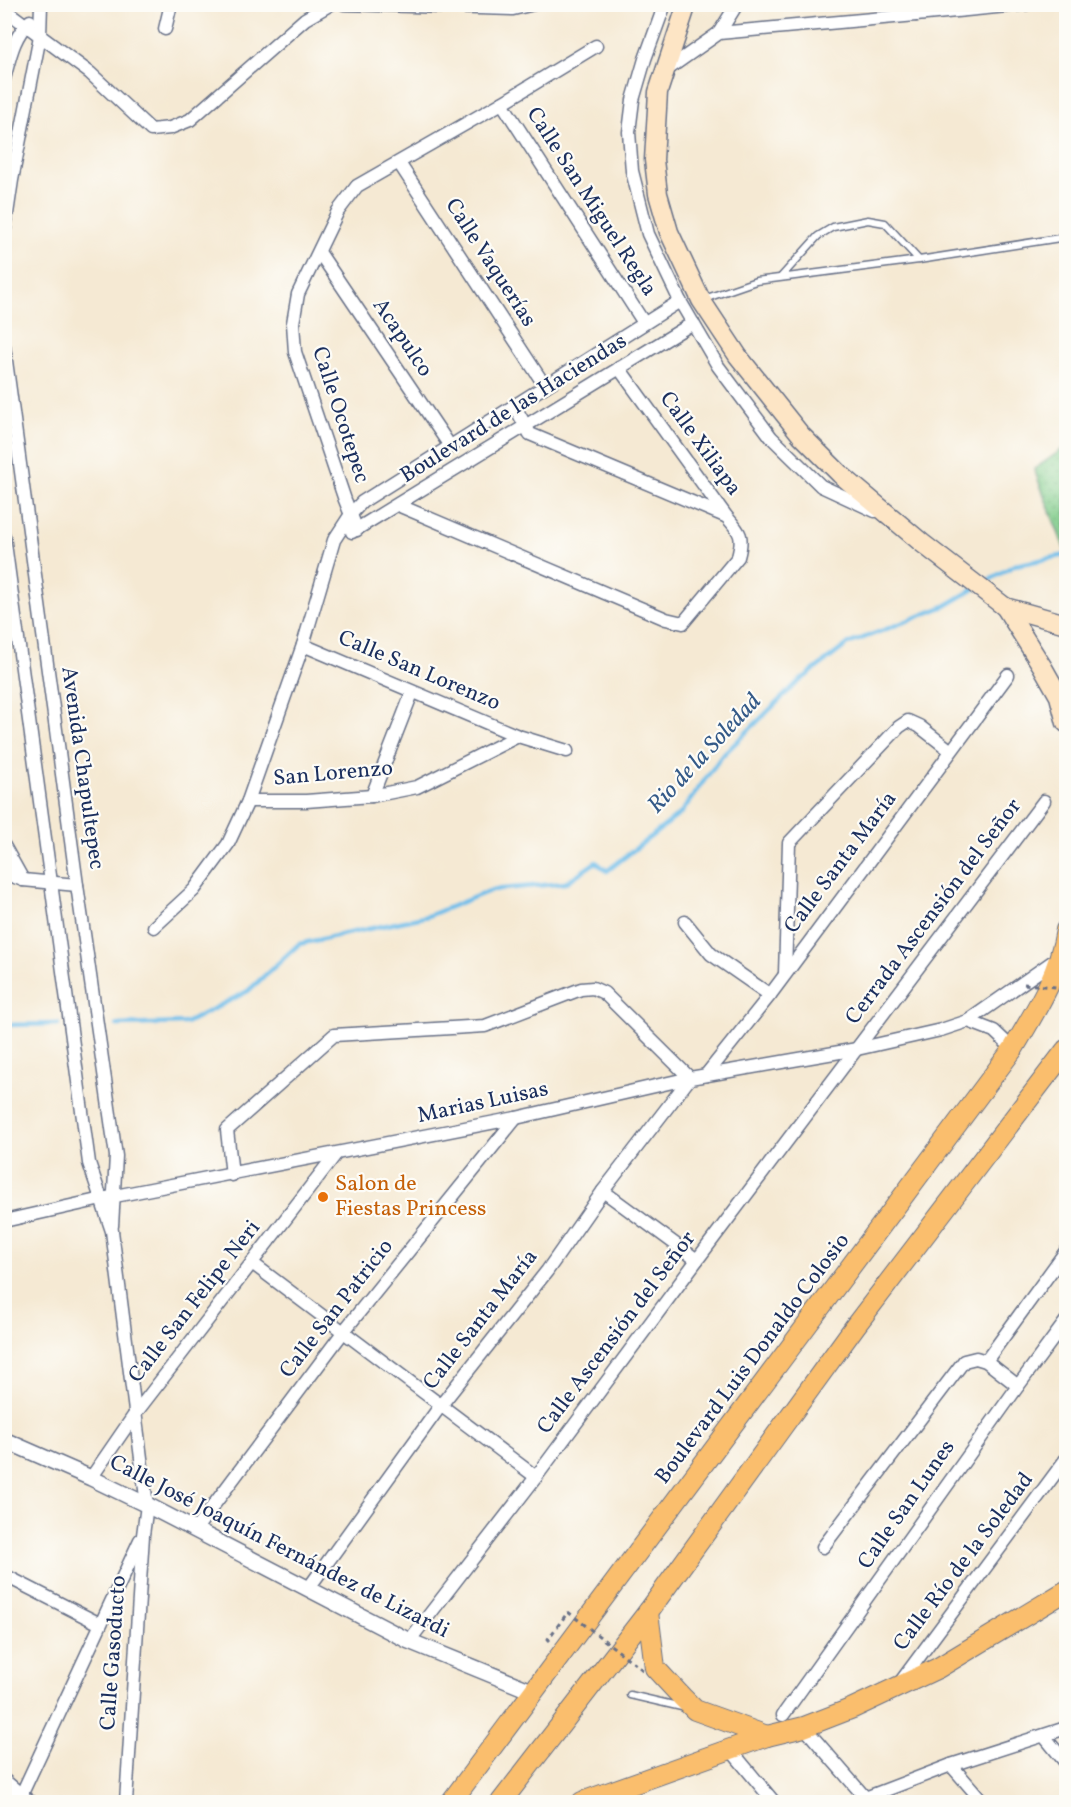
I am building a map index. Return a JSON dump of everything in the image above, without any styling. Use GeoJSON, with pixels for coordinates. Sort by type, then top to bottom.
{"type":"FeatureCollection","features":[{"type":"Feature","properties":{"kind":"main road"},"geometry":{"type":"LineString","coordinates":[[687,4],[658,92],[654,160],[658,194],[669,232],[701,300],[738,357],[801,435],[840,474],[922,543],[999,602],[1042,666],[1059,696],[1066,723]]}},
{"type":"Feature","properties":{"kind":"main road"},"geometry":{"type":"LineString","coordinates":[[999,602],[1066,624]]}},
{"type":"Feature","properties":{"kind":"main road","name":"Boulevard Luis Donaldo Colosio"},"geometry":{"type":"LineString","coordinates":[[451,1803],[1013,1049],[1042,1000],[1062,955],[1066,930]]}},
{"type":"Feature","properties":{"kind":"main road"},"geometry":{"type":"LineString","coordinates":[[501,1803],[648,1612],[856,1325],[1066,1050]]}},
{"type":"Feature","properties":{"kind":"main road"},"geometry":{"type":"LineString","coordinates":[[582,1803],[767,1736],[804,1727],[895,1689],[938,1668],[1066,1591]]}},
{"type":"Feature","properties":{"kind":"main road"},"geometry":{"type":"LineString","coordinates":[[648,1612],[655,1668],[695,1710],[767,1736]]}},
{"type":"Feature","properties":{"kind":"street"},"geometry":{"type":"LineString","coordinates":[[165,29],[171,4]]}},
{"type":"Feature","properties":{"kind":"street"},"geometry":{"type":"LineString","coordinates":[[4,9],[90,73],[151,130],[170,128],[190,120],[305,19],[331,4]]}},
{"type":"Feature","properties":{"kind":"street"},"geometry":{"type":"LineString","coordinates":[[344,4],[513,9],[534,4]]}},
{"type":"Feature","properties":{"kind":"street"},"geometry":{"type":"LineString","coordinates":[[665,4],[645,58],[633,100],[629,132],[632,171],[648,234],[680,301],[718,366],[771,437],[821,486],[898,522]]}},
{"type":"Feature","properties":{"kind":"street"},"geometry":{"type":"LineString","coordinates":[[664,71],[718,33],[737,4]]}},
{"type":"Feature","properties":{"kind":"street"},"geometry":{"type":"LineString","coordinates":[[718,33],[916,10],[1027,4]]}},
{"type":"Feature","properties":{"kind":"street"},"geometry":{"type":"LineString","coordinates":[[4,79],[12,48],[25,26],[40,9]]}},
{"type":"Feature","properties":{"kind":"street"},"geometry":{"type":"LineString","coordinates":[[4,234],[40,36],[40,9]]}},
{"type":"Feature","properties":{"kind":"street","name":"Calle Ocotepec"},"geometry":{"type":"LineString","coordinates":[[357,530],[295,352],[293,323],[298,294],[338,211],[357,186],[596,46]]}},
{"type":"Feature","properties":{"kind":"street","name":"Calle San Miguel Regla"},"geometry":{"type":"LineString","coordinates":[[502,103],[644,323]]}},
{"type":"Feature","properties":{"kind":"street","name":"Calle Vaquerías"},"geometry":{"type":"LineString","coordinates":[[399,163],[545,386]]}},
{"type":"Feature","properties":{"kind":"street","name":"Acapulco"},"geometry":{"type":"LineString","coordinates":[[319,252],[450,446]]}},
{"type":"Feature","properties":{"kind":"street","name":"Boulevard de las Haciendas"},"geometry":{"type":"LineString","coordinates":[[351,514],[362,502],[680,301]]}},
{"type":"Feature","properties":{"kind":"street","name":"Boulevard de las Haciendas"},"geometry":{"type":"LineString","coordinates":[[357,530],[693,323]]}},
{"type":"Feature","properties":{"kind":"street","name":"Avenida Chapultepec"},"geometry":{"type":"LineString","coordinates":[[4,346],[116,1156],[112,1231]]}},
{"type":"Feature","properties":{"kind":"street","name":"Calle Xiliapa"},"geometry":{"type":"LineString","coordinates":[[398,505],[666,619],[683,623],[738,558],[741,546],[740,531],[726,516],[619,368]]}},
{"type":"Feature","properties":{"kind":"street"},"geometry":{"type":"LineString","coordinates":[[514,405],[530,434],[726,516]]}},
{"type":"Feature","properties":{"kind":"street","name":"Calle Ocotepec"},"geometry":{"type":"LineString","coordinates":[[154,927],[194,890],[228,844],[248,801],[303,645],[334,540],[351,514]]}},
{"type":"Feature","properties":{"kind":"street"},"geometry":{"type":"LineString","coordinates":[[334,540],[357,530]]}},
{"type":"Feature","properties":{"kind":"street","name":"Avenida Chapultepec"},"geometry":{"type":"LineString","coordinates":[[4,536],[89,1162],[112,1231]]}},
{"type":"Feature","properties":{"kind":"street","name":"Calle San Lorenzo"},"geometry":{"type":"LineString","coordinates":[[303,645],[518,736],[567,751]]}},
{"type":"Feature","properties":{"kind":"street","name":"Calle Santa María"},"geometry":{"type":"LineString","coordinates":[[706,1075],[770,995],[1008,675]]}},
{"type":"Feature","properties":{"kind":"street"},"geometry":{"type":"LineString","coordinates":[[372,795],[412,693]]}},
{"type":"Feature","properties":{"kind":"street"},"geometry":{"type":"LineString","coordinates":[[785,974],[789,843],[899,727],[908,721],[919,726],[951,751]]}},
{"type":"Feature","properties":{"kind":"street","name":"San Lorenzo"},"geometry":{"type":"LineString","coordinates":[[248,801],[306,801],[372,795],[417,787],[518,736]]}},
{"type":"Feature","properties":{"kind":"street","name":"Cerrada Ascensión del Señor"},"geometry":{"type":"LineString","coordinates":[[857,1049],[1044,801]]}},
{"type":"Feature","properties":{"kind":"street"},"geometry":{"type":"LineString","coordinates":[[4,846],[23,880]]}},
{"type":"Feature","properties":{"kind":"street"},"geometry":{"type":"LineString","coordinates":[[4,873],[23,880],[77,885]]}},
{"type":"Feature","properties":{"kind":"street"},"geometry":{"type":"LineString","coordinates":[[685,922],[711,954],[770,995]]}},
{"type":"Feature","properties":{"kind":"street","name":"Marias Luisas"},"geometry":{"type":"LineString","coordinates":[[4,1221],[115,1196],[516,1118],[690,1078],[857,1049],[941,1030],[968,1021],[1062,955]]}},
{"type":"Feature","properties":{"kind":"street"},"geometry":{"type":"LineString","coordinates":[[232,1175],[227,1131],[334,1035],[484,1026],[581,989],[593,988],[604,993],[690,1078]]}},
{"type":"Feature","properties":{"kind":"street"},"geometry":{"type":"LineString","coordinates":[[968,1021],[994,1031],[1013,1049]]}},
{"type":"Feature","properties":{"kind":"street","name":"Calle Ascensión del Señor"},"geometry":{"type":"LineString","coordinates":[[409,1641],[536,1477],[857,1049]]}},
{"type":"Feature","properties":{"kind":"street","name":"Calle Santa María"},"geometry":{"type":"LineString","coordinates":[[308,1589],[441,1405],[547,1271],[603,1191],[690,1078]]}},
{"type":"Feature","properties":{"kind":"street","name":"Calle San Patricio"},"geometry":{"type":"LineString","coordinates":[[195,1530],[344,1331],[516,1118]]}},
{"type":"Feature","properties":{"kind":"street","name":"Calle San Felipe Neri"},"geometry":{"type":"LineString","coordinates":[[91,1478],[135,1414],[335,1155]]}},
{"type":"Feature","properties":{"kind":"street"},"geometry":{"type":"LineString","coordinates":[[603,1191],[697,1260]]}},
{"type":"Feature","properties":{"kind":"street","name":"Calle Gasoducto"},"geometry":{"type":"LineString","coordinates":[[112,1231],[147,1505],[143,1534],[126,1803]]}},
{"type":"Feature","properties":{"kind":"street"},"geometry":{"type":"LineString","coordinates":[[986,1361],[1066,1251]]}},
{"type":"Feature","properties":{"kind":"street"},"geometry":{"type":"LineString","coordinates":[[252,1263],[536,1477]]}},
{"type":"Feature","properties":{"kind":"street","name":"Calle San Lunes"},"geometry":{"type":"LineString","coordinates":[[783,1715],[1066,1321]]}},
{"type":"Feature","properties":{"kind":"street"},"geometry":{"type":"LineString","coordinates":[[823,1547],[964,1361],[976,1358],[986,1361],[1018,1386]]}},
{"type":"Feature","properties":{"kind":"street","name":"Calle José Joaquín Fernández de Lizardi"},"geometry":{"type":"LineString","coordinates":[[4,1440],[147,1505],[409,1641],[534,1692]]}},
{"type":"Feature","properties":{"kind":"street","name":"Calle Río de la Soledad"},"geometry":{"type":"LineString","coordinates":[[895,1689],[1066,1459]]}},
{"type":"Feature","properties":{"kind":"street"},"geometry":{"type":"LineString","coordinates":[[4,1780],[23,1800],[100,1624],[143,1534]]}},
{"type":"Feature","properties":{"kind":"street"},"geometry":{"type":"LineString","coordinates":[[4,1575],[100,1624]]}},
{"type":"Feature","properties":{"kind":"street"},"geometry":{"type":"LineString","coordinates":[[804,1727],[867,1800],[951,1766],[1066,1728]]}},
{"type":"Feature","properties":{"kind":"street"},"geometry":{"type":"LineString","coordinates":[[1044,1736],[1066,1762]]}},
{"type":"Feature","properties":{"kind":"street"},"geometry":{"type":"LineString","coordinates":[[730,1749],[774,1803]]}},
{"type":"Feature","properties":{"kind":"street"},"geometry":{"type":"LineString","coordinates":[[951,1766],[983,1803]]}},
{"type":"Feature","properties":{"kind":"lane"},"geometry":{"type":"LineString","coordinates":[[781,278],[818,236],[833,227],[868,220],[885,223],[919,260]]}},
{"type":"Feature","properties":{"kind":"lane"},"geometry":{"type":"LineString","coordinates":[[701,300],[756,281],[919,260],[1066,237]]}},
{"type":"Feature","properties":{"kind":"lane"},"geometry":{"type":"LineString","coordinates":[[630,1695],[695,1710]]}},
{"type":"Feature","properties":{"kind":"path"},"geometry":{"type":"LineString","coordinates":[[1024,984],[1066,988]]}},
{"type":"Feature","properties":{"kind":"path"},"geometry":{"type":"LineString","coordinates":[[548,1639],[568,1612],[644,1671]]}},
{"type":"Feature","properties":{"kind":"green space"},"geometry":{"type":"Polygon","coordinates":[[[1066,447],[1066,553],[1034,469],[1066,447]]]}},
{"type":"Feature","properties":{"kind":"waterway"},"geometry":{"type":"LineString","coordinates":[[984,583],[1015,565],[1066,555]]}},
{"type":"Feature","properties":{"kind":"waterway","name":"Rio de la Soledad"},"geometry":{"type":"LineString","coordinates":[[117,1025],[186,1023],[248,991],[299,944],[428,916],[492,890],[565,883],[596,862],[607,871],[681,813],[721,757],[797,683],[848,644],[945,606],[974,589]]}},
{"type":"Feature","properties":{"kind":"waterway"},"geometry":{"type":"LineString","coordinates":[[4,1025],[58,1024]]}},
{"type":"Feature","properties":{"kind":"place","name":"Salon de Fiestas Princess"},"geometry":{"type":"Point","coordinates":[323,1197]}}]}
